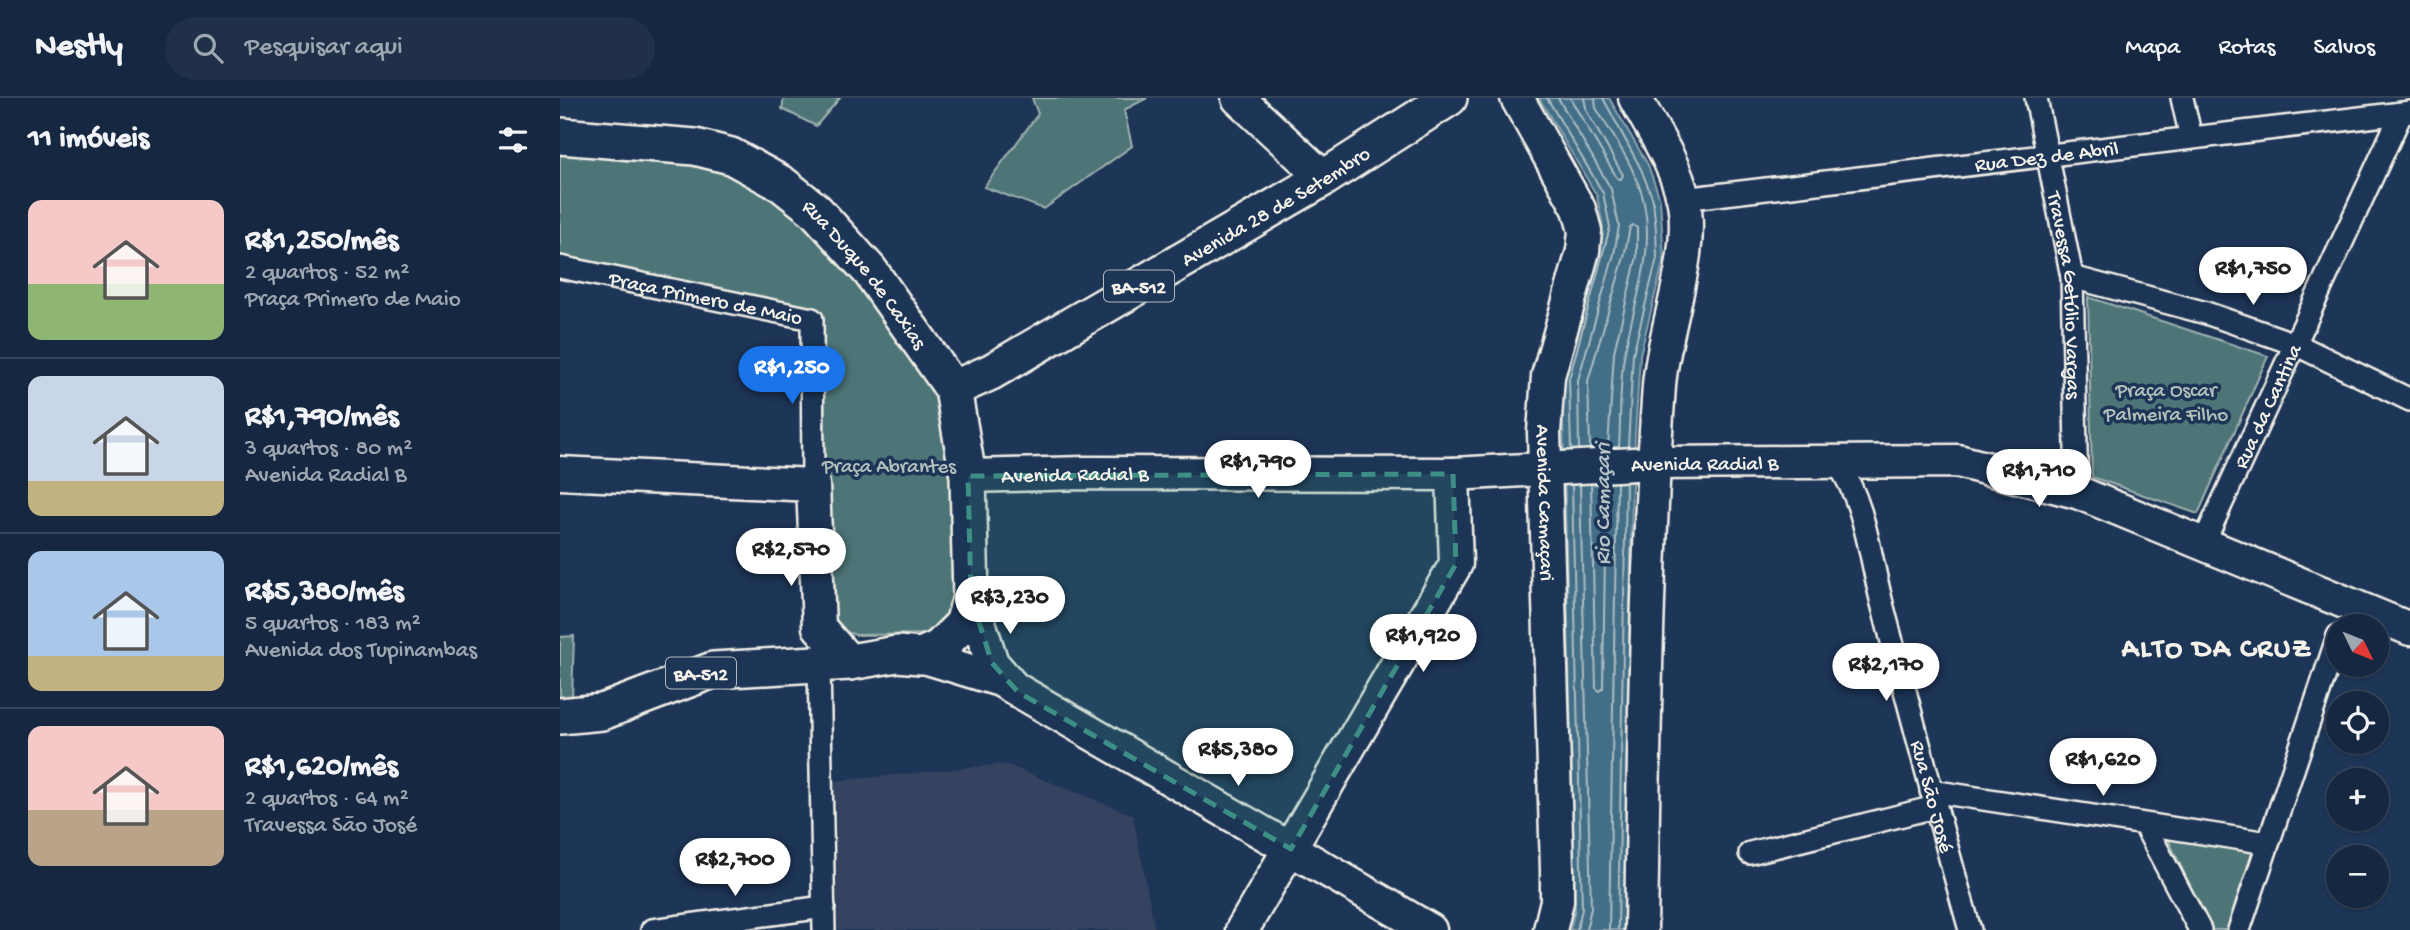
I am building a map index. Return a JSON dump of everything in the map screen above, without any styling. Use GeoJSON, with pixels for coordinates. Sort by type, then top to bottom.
{"type":"FeatureCollection","features":[{"type":"Feature","properties":{"kind":"main road","name":"Avenida 28 de Setembro"},"geometry":{"type":"LineString","coordinates":[[953,389],[991,372],[1324,178],[1449,98]]}},
{"type":"Feature","properties":{"kind":"main road","name":"Rua Duque de Caxias"},"geometry":{"type":"LineString","coordinates":[[560,136],[695,147],[731,156],[782,184],[815,209],[870,271],[953,389],[968,476],[971,597]]}},
{"type":"Feature","properties":{"kind":"main road"},"geometry":{"type":"LineString","coordinates":[[921,656],[939,648],[963,624],[971,597]]}},
{"type":"Feature","properties":{"kind":"main road","name":"BA-512"},"geometry":{"type":"LineString","coordinates":[[560,716],[603,712],[713,670],[834,663],[897,654],[921,656]]}},
{"type":"Feature","properties":{"kind":"street"},"geometry":{"type":"LineString","coordinates":[[1238,98],[1324,178]]}},
{"type":"Feature","properties":{"kind":"street","name":"Avenida Camaçari"},"geometry":{"type":"LineString","coordinates":[[1517,98],[1579,209],[1585,231],[1583,251],[1548,376],[1552,467],[1557,869],[1557,901],[1550,930]]}},
{"type":"Feature","properties":{"kind":"street"},"geometry":{"type":"LineString","coordinates":[[1635,98],[1667,157],[1684,199],[1683,251],[1661,356],[1648,463],[1641,930]]}},
{"type":"Feature","properties":{"kind":"street","name":"Travessa Getúlio Vargas"},"geometry":{"type":"LineString","coordinates":[[2036,98],[2072,277],[2077,492]]}},
{"type":"Feature","properties":{"kind":"street"},"geometry":{"type":"LineString","coordinates":[[2182,98],[2191,138]]}},
{"type":"Feature","properties":{"kind":"street","name":"Rua Dez de Abril"},"geometry":{"type":"LineString","coordinates":[[1684,199],[2405,113]]}},
{"type":"Feature","properties":{"kind":"street","name":"Rua da Cantina"},"geometry":{"type":"LineString","coordinates":[[2203,544],[2405,113]]}},
{"type":"Feature","properties":{"kind":"street","name":"Praça Primero de Maio"},"geometry":{"type":"LineString","coordinates":[[560,267],[812,319],[813,485]]}},
{"type":"Feature","properties":{"kind":"street"},"geometry":{"type":"LineString","coordinates":[[2072,277],[2206,313],[2295,344],[2410,400]]}},
{"type":"Feature","properties":{"kind":"street","name":"Rua São José"},"geometry":{"type":"LineString","coordinates":[[1836,461],[1851,482],[1862,518],[1933,799],[1970,930]]}},
{"type":"Feature","properties":{"kind":"street","name":"Avenida Radial B"},"geometry":{"type":"LineString","coordinates":[[968,476],[1085,473],[1453,474],[1648,463],[1958,461],[2077,492],[2203,544],[2343,614]]}},
{"type":"Feature","properties":{"kind":"street"},"geometry":{"type":"LineString","coordinates":[[560,473],[813,485],[819,627],[834,663],[824,930]]}},
{"type":"Feature","properties":{"kind":"street"},"geometry":{"type":"LineString","coordinates":[[1242,930],[1456,564],[1453,474]]}},
{"type":"Feature","properties":{"kind":"street"},"geometry":{"type":"LineString","coordinates":[[971,597],[992,663],[1018,692]]}},
{"type":"Feature","properties":{"kind":"street","name":"Avenida Radial B"},"geometry":{"type":"LineString","coordinates":[[2389,624],[2410,629]]}},
{"type":"Feature","properties":{"kind":"street"},"geometry":{"type":"LineString","coordinates":[[921,656],[1000,680],[1430,930]]}},
{"type":"Feature","properties":{"kind":"street"},"geometry":{"type":"LineString","coordinates":[[2239,930],[2326,671]]}},
{"type":"Feature","properties":{"kind":"street"},"geometry":{"type":"LineString","coordinates":[[1750,853],[1933,799],[2268,843]]}},
{"type":"Feature","properties":{"kind":"street"},"geometry":{"type":"LineString","coordinates":[[2145,826],[2200,930]]}},
{"type":"Feature","properties":{"kind":"street"},"geometry":{"type":"LineString","coordinates":[[652,930],[824,907]]}},
{"type":"Feature","properties":{"kind":"highlighted area"},"geometry":{"type":"Polygon","coordinates":[[[1453,474],[1456,564],[1291,849],[1018,692],[992,663],[971,597],[968,476],[1453,474]]]}},
{"type":"Feature","properties":{"kind":"shaded area"},"geometry":{"type":"Polygon","coordinates":[[[1005,764],[1133,815],[1155,930],[838,930],[835,781],[1005,764]]]}},
{"type":"Feature","properties":{"kind":"green space"},"geometry":{"type":"Polygon","coordinates":[[[784,98],[840,98],[816,126],[782,109],[784,98]]]}},
{"type":"Feature","properties":{"kind":"green space"},"geometry":{"type":"Polygon","coordinates":[[[1032,98],[1147,98],[1124,110],[1132,146],[1044,209],[984,187],[1038,114],[1032,98]]]}},
{"type":"Feature","properties":{"kind":"green space","name":"Praça Abrantes"},"geometry":{"type":"Polygon","coordinates":[[[560,144],[661,152],[764,183],[826,233],[932,385],[952,433],[956,608],[935,634],[856,635],[836,629],[826,589],[820,315],[560,259],[560,144]]]}},
{"type":"Feature","properties":{"kind":"green space","name":"Praça Oscar Palmeira Filho"},"geometry":{"type":"Polygon","coordinates":[[[2088,297],[2268,356],[2198,514],[2092,477],[2088,297]]]}},
{"type":"Feature","properties":{"kind":"green space"},"geometry":{"type":"Polygon","coordinates":[[[574,636],[572,700],[560,700],[560,637],[574,636]]]}},
{"type":"Feature","properties":{"kind":"green space"},"geometry":{"type":"Polygon","coordinates":[[[2168,839],[2253,852],[2227,930],[2211,930],[2168,839]]]}},
{"type":"Feature","properties":{"kind":"water","name":"Rio Camaçari"},"geometry":{"type":"Polygon","coordinates":[[[1539,98],[1609,98],[1648,165],[1660,199],[1664,259],[1640,355],[1632,486],[1625,930],[1570,930],[1575,909],[1562,378],[1603,227],[1597,196],[1539,98]]]}},
{"type":"Feature","properties":{"kind":"district","name":"ALTO DA CRUZ"},"geometry":{"type":"Point","coordinates":[2217,646]}}]}
